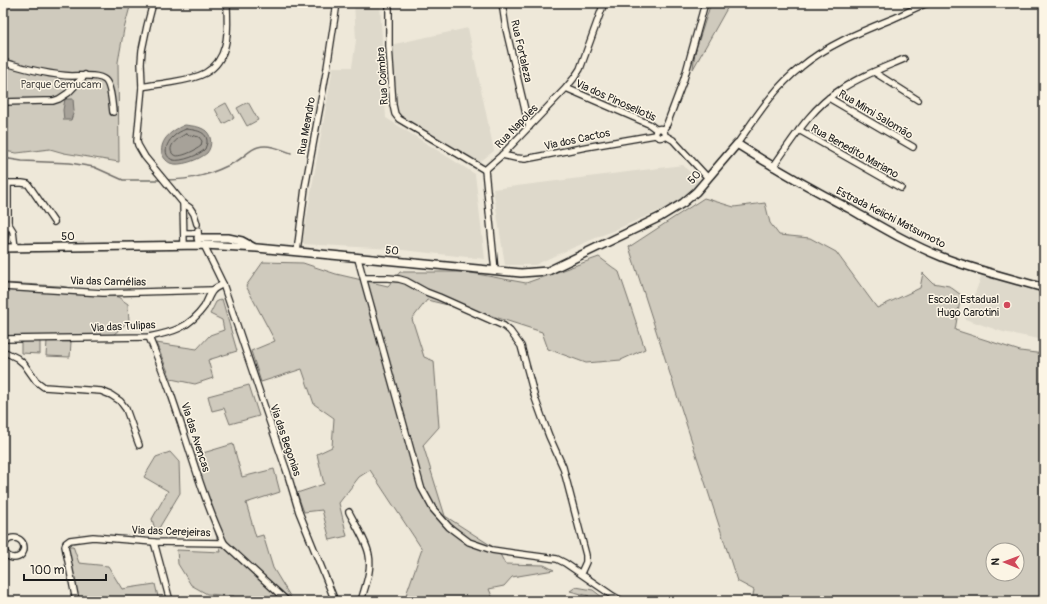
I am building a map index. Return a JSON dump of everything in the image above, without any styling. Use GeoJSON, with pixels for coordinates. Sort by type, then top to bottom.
{"type":"FeatureCollection","features":[{"type":"Feature","properties":{"kind":"main road","name":"50"},"geometry":{"type":"LineString","coordinates":[[4,248],[184,245],[199,236],[257,248],[521,273],[548,271],[660,217],[683,203],[696,192],[737,144]]}},
{"type":"Feature","properties":{"kind":"main road","name":"Estrada Keiichi Matsumoto"},"geometry":{"type":"LineString","coordinates":[[737,144],[773,167],[882,227],[941,256],[962,264],[1044,288]]}},
{"type":"Feature","properties":{"kind":"street"},"geometry":{"type":"LineString","coordinates":[[153,3],[142,50],[142,87],[137,141],[138,146],[183,203],[190,208],[194,214],[199,236],[223,284]]}},
{"type":"Feature","properties":{"kind":"street"},"geometry":{"type":"LineString","coordinates":[[142,87],[194,78],[210,70],[216,64],[225,47],[227,3]]}},
{"type":"Feature","properties":{"kind":"street","name":"Rua Meandro"},"geometry":{"type":"LineString","coordinates":[[297,252],[305,188],[327,68],[336,3]]}},
{"type":"Feature","properties":{"kind":"street","name":"Rua Coimbra"},"geometry":{"type":"LineString","coordinates":[[389,3],[389,46],[393,105],[395,114],[400,119],[485,170]]}},
{"type":"Feature","properties":{"kind":"street","name":"Rua Fortaleza"},"geometry":{"type":"LineString","coordinates":[[502,3],[506,29],[529,127]]}},
{"type":"Feature","properties":{"kind":"street","name":"Rua Napoles"},"geometry":{"type":"LineString","coordinates":[[485,170],[502,155],[574,78],[580,69],[604,3]]}},
{"type":"Feature","properties":{"kind":"street"},"geometry":{"type":"LineString","coordinates":[[664,132],[660,128],[656,132],[660,138],[662,138],[684,79],[705,3]]}},
{"type":"Feature","properties":{"kind":"street"},"geometry":{"type":"LineString","coordinates":[[737,144],[770,97],[786,80],[805,64],[826,50],[858,33],[928,3]]}},
{"type":"Feature","properties":{"kind":"street"},"geometry":{"type":"LineString","coordinates":[[773,167],[799,130],[829,98],[840,90],[874,72],[904,59]]}},
{"type":"Feature","properties":{"kind":"street"},"geometry":{"type":"LineString","coordinates":[[3,62],[43,73],[73,76],[85,75],[104,79],[110,88],[113,112]]}},
{"type":"Feature","properties":{"kind":"street"},"geometry":{"type":"LineString","coordinates":[[874,72],[918,100]]}},
{"type":"Feature","properties":{"kind":"street"},"geometry":{"type":"LineString","coordinates":[[3,102],[48,101],[59,99],[85,75]]}},
{"type":"Feature","properties":{"kind":"street","name":"Via dos Pinoseliotis"},"geometry":{"type":"LineString","coordinates":[[566,88],[649,124],[656,132]]}},
{"type":"Feature","properties":{"kind":"street","name":"Rua Mimi Salomão"},"geometry":{"type":"LineString","coordinates":[[829,98],[913,148]]}},
{"type":"Feature","properties":{"kind":"street","name":"Rua Benedito Mariano"},"geometry":{"type":"LineString","coordinates":[[799,130],[901,188]]}},
{"type":"Feature","properties":{"kind":"street","name":"Via dos Cactos"},"geometry":{"type":"LineString","coordinates":[[502,155],[521,158],[536,158],[656,132]]}},
{"type":"Feature","properties":{"kind":"street","name":"Via dos Pinoseliotis"},"geometry":{"type":"LineString","coordinates":[[664,132],[708,178]]}},
{"type":"Feature","properties":{"kind":"street"},"geometry":{"type":"LineString","coordinates":[[485,170],[495,270]]}},
{"type":"Feature","properties":{"kind":"street"},"geometry":{"type":"LineString","coordinates":[[4,248],[5,231],[8,223],[5,183],[22,182],[28,184],[54,222]]}},
{"type":"Feature","properties":{"kind":"street"},"geometry":{"type":"LineString","coordinates":[[183,203],[184,245]]}},
{"type":"Feature","properties":{"kind":"street"},"geometry":{"type":"LineString","coordinates":[[8,223],[13,231],[15,248]]}},
{"type":"Feature","properties":{"kind":"street"},"geometry":{"type":"LineString","coordinates":[[184,233],[199,236]]}},
{"type":"Feature","properties":{"kind":"street"},"geometry":{"type":"LineString","coordinates":[[358,258],[421,487],[433,509],[449,527],[469,542],[492,550],[557,559],[581,573],[622,601]]}},
{"type":"Feature","properties":{"kind":"street"},"geometry":{"type":"LineString","coordinates":[[364,278],[388,278],[406,281],[426,292],[504,326],[521,346],[535,398],[565,474],[586,555],[586,562],[581,573]]}},
{"type":"Feature","properties":{"kind":"street","name":"Via das Tulipas"},"geometry":{"type":"LineString","coordinates":[[6,340],[149,337],[177,330],[188,324],[196,316],[205,305],[213,290],[223,284]]}},
{"type":"Feature","properties":{"kind":"street","name":"Via das Begonias"},"geometry":{"type":"LineString","coordinates":[[223,284],[287,472],[299,512],[336,601]]}},
{"type":"Feature","properties":{"kind":"street","name":"Via das Camélias"},"geometry":{"type":"LineString","coordinates":[[3,287],[103,293],[213,290]]}},
{"type":"Feature","properties":{"kind":"street","name":"Via das Avencas"},"geometry":{"type":"LineString","coordinates":[[149,337],[172,395],[207,501],[224,543]]}},
{"type":"Feature","properties":{"kind":"street"},"geometry":{"type":"LineString","coordinates":[[3,350],[24,364],[36,381],[44,387],[101,391],[120,401],[126,408],[139,445]]}},
{"type":"Feature","properties":{"kind":"street"},"geometry":{"type":"LineString","coordinates":[[349,512],[369,554],[369,571],[361,601]]}},
{"type":"Feature","properties":{"kind":"street","name":"Via das Cerejeiras"},"geometry":{"type":"LineString","coordinates":[[76,601],[65,546],[67,541],[93,537],[154,542],[224,543],[287,601]]}},
{"type":"Feature","properties":{"kind":"street"},"geometry":{"type":"LineString","coordinates":[[3,559],[14,558],[21,556],[24,551],[24,547],[19,540],[5,540],[4,549],[7,555],[11,558]]}},
{"type":"Feature","properties":{"kind":"street"},"geometry":{"type":"LineString","coordinates":[[154,542],[170,601]]}},
{"type":"Feature","properties":{"kind":"shaded area"},"geometry":{"type":"Polygon","coordinates":[[[354,3],[380,3],[386,118],[475,174],[485,259],[393,249],[302,244],[333,67],[352,67],[356,40],[354,3]]]}},
{"type":"Feature","properties":{"kind":"shaded area"},"geometry":{"type":"Polygon","coordinates":[[[468,28],[494,151],[477,164],[396,114],[390,45],[468,28]]]}},
{"type":"Feature","properties":{"kind":"shaded area"},"geometry":{"type":"Polygon","coordinates":[[[683,165],[701,184],[684,200],[535,265],[505,265],[493,189],[683,165]]]}},
{"type":"Feature","properties":{"kind":"shaded area","name":"Escola Estadual Hugo Carotini"},"geometry":{"type":"Polygon","coordinates":[[[982,275],[1044,293],[1044,340],[1003,332],[965,319],[982,275]]]}},
{"type":"Feature","properties":{"kind":"green space","name":"Parque Cemucam"},"geometry":{"type":"Polygon","coordinates":[[[3,3],[131,3],[124,29],[118,62],[119,162],[64,153],[50,149],[17,153],[3,151],[3,3]]]}},
{"type":"Feature","properties":{"kind":"green space"},"geometry":{"type":"Polygon","coordinates":[[[711,3],[730,3],[693,69],[695,52],[711,3]]]}},
{"type":"Feature","properties":{"kind":"green space"},"geometry":{"type":"Polygon","coordinates":[[[248,102],[258,120],[247,126],[237,108],[248,102]]]}},
{"type":"Feature","properties":{"kind":"green space"},"geometry":{"type":"Polygon","coordinates":[[[226,103],[234,118],[223,124],[215,109],[226,103]]]}},
{"type":"Feature","properties":{"kind":"green space"},"geometry":{"type":"Polygon","coordinates":[[[704,198],[734,207],[765,203],[770,223],[779,235],[810,238],[836,252],[877,308],[920,288],[923,273],[933,283],[949,286],[961,295],[955,330],[1020,351],[1044,354],[1044,601],[752,601],[754,590],[737,581],[629,247],[704,198]]]}},
{"type":"Feature","properties":{"kind":"green space"},"geometry":{"type":"Polygon","coordinates":[[[599,257],[619,272],[645,349],[621,360],[586,363],[548,349],[542,332],[489,315],[427,300],[412,319],[424,357],[434,361],[439,427],[423,445],[445,516],[498,550],[505,564],[544,565],[554,570],[512,577],[504,586],[489,589],[494,601],[412,601],[406,595],[422,549],[370,470],[359,477],[339,503],[347,536],[330,540],[322,510],[304,512],[297,493],[324,484],[317,454],[332,447],[334,418],[314,404],[302,369],[261,382],[251,351],[275,341],[246,286],[263,262],[303,263],[336,274],[388,286],[400,272],[466,272],[526,283],[599,257]]]}},
{"type":"Feature","properties":{"kind":"green space"},"geometry":{"type":"Polygon","coordinates":[[[3,283],[60,286],[118,297],[128,304],[129,321],[113,335],[3,336],[3,283]]]}},
{"type":"Feature","properties":{"kind":"green space"},"geometry":{"type":"Polygon","coordinates":[[[222,299],[237,351],[208,360],[213,378],[195,384],[171,379],[156,343],[197,349],[210,335],[224,330],[222,320],[210,314],[216,302],[222,299]]]}},
{"type":"Feature","properties":{"kind":"green space"},"geometry":{"type":"Polygon","coordinates":[[[21,341],[40,341],[40,354],[21,353],[21,341]]]}},
{"type":"Feature","properties":{"kind":"green space"},"geometry":{"type":"Polygon","coordinates":[[[47,341],[71,342],[70,357],[46,356],[47,341]]]}},
{"type":"Feature","properties":{"kind":"green space"},"geometry":{"type":"Polygon","coordinates":[[[249,385],[259,416],[230,424],[224,408],[212,411],[208,396],[249,385]]]}},
{"type":"Feature","properties":{"kind":"green space"},"geometry":{"type":"Polygon","coordinates":[[[233,444],[242,477],[274,469],[280,492],[246,503],[256,537],[263,535],[273,568],[293,601],[234,601],[234,596],[207,594],[191,585],[178,564],[177,550],[221,552],[193,456],[233,444]]]}},
{"type":"Feature","properties":{"kind":"green space"},"geometry":{"type":"Polygon","coordinates":[[[170,452],[179,462],[180,493],[156,533],[152,519],[168,491],[144,477],[156,457],[170,452]]]}},
{"type":"Feature","properties":{"kind":"green space"},"geometry":{"type":"Polygon","coordinates":[[[65,546],[73,546],[79,563],[108,566],[122,589],[155,584],[159,601],[78,601],[65,546]]]}},
{"type":"Feature","properties":{"kind":"green space"},"geometry":{"type":"Polygon","coordinates":[[[576,587],[593,590],[607,601],[582,601],[589,596],[570,591],[576,587]]]}},
{"type":"Feature","properties":{"kind":"water"},"geometry":{"type":"Polygon","coordinates":[[[65,99],[73,99],[74,111],[71,120],[64,120],[63,110],[65,99]]]}},
{"type":"Feature","properties":{"kind":"water"},"geometry":{"type":"Polygon","coordinates":[[[185,125],[199,127],[208,133],[211,140],[209,150],[203,156],[189,162],[178,164],[170,163],[162,154],[163,144],[168,135],[185,125]]]}},
{"type":"Feature","properties":{"kind":"waterway"},"geometry":{"type":"LineString","coordinates":[[166,180],[185,179],[211,173],[237,161],[252,149],[262,146],[291,153]]}},
{"type":"Feature","properties":{"kind":"waterway"},"geometry":{"type":"LineString","coordinates":[[3,158],[22,161],[70,163],[94,167],[123,180],[162,180]]}},
{"type":"Feature","properties":{"kind":"place","name":"Escola Estadual Hugo Carotini"},"geometry":{"type":"Point","coordinates":[1007,305]}}]}
